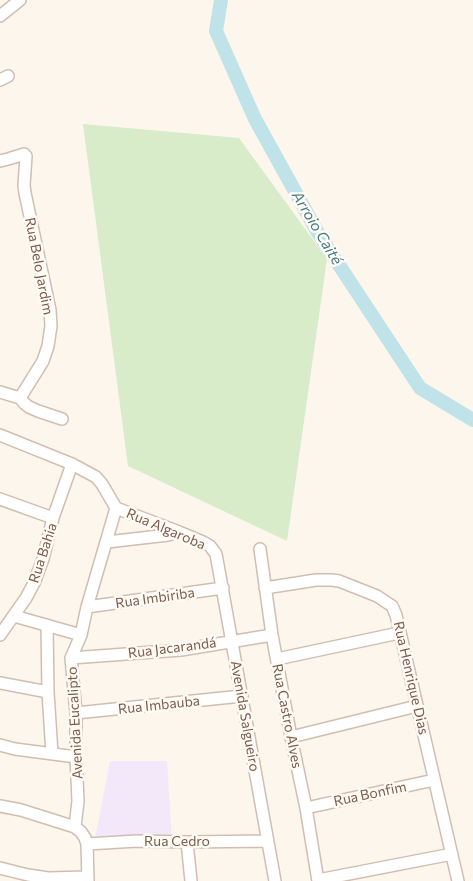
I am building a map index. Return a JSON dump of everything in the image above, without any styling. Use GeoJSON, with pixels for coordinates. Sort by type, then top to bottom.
{"type":"FeatureCollection","features":[{"type":"Feature","properties":{"kind":"street"},"geometry":{"type":"LineString","coordinates":[[0,16],[20,0]]}},
{"type":"Feature","properties":{"kind":"street","name":"Rua Belo Jardim"},"geometry":{"type":"LineString","coordinates":[[0,161],[21,154],[26,157],[25,193],[50,310],[51,326],[48,346],[43,361],[20,398]]}},
{"type":"Feature","properties":{"kind":"street"},"geometry":{"type":"LineString","coordinates":[[0,392],[20,398],[29,407],[62,419]]}},
{"type":"Feature","properties":{"kind":"street"},"geometry":{"type":"LineString","coordinates":[[0,435],[72,464],[96,476],[116,508]]}},
{"type":"Feature","properties":{"kind":"street","name":"Rua Bahia"},"geometry":{"type":"LineString","coordinates":[[0,635],[26,598],[34,583],[43,559],[53,518],[72,464]]}},
{"type":"Feature","properties":{"kind":"street"},"geometry":{"type":"LineString","coordinates":[[0,499],[53,518]]}},
{"type":"Feature","properties":{"kind":"street","name":"Rua Algaroba"},"geometry":{"type":"LineString","coordinates":[[116,508],[179,532],[210,546],[214,551]]}},
{"type":"Feature","properties":{"kind":"street","name":"Avenida Eucalipto"},"geometry":{"type":"LineString","coordinates":[[75,827],[78,802],[76,713],[71,658],[81,635],[87,607],[116,508]]}},
{"type":"Feature","properties":{"kind":"street"},"geometry":{"type":"LineString","coordinates":[[107,542],[179,532]]}},
{"type":"Feature","properties":{"kind":"street","name":"Rua Castro Alves"},"geometry":{"type":"LineString","coordinates":[[260,549],[272,635],[318,880]]}},
{"type":"Feature","properties":{"kind":"street","name":"Avenida Salgueiro"},"geometry":{"type":"LineString","coordinates":[[214,551],[275,881]]}},
{"type":"Feature","properties":{"kind":"street","name":"Rua Henrique Dias"},"geometry":{"type":"LineString","coordinates":[[265,588],[323,579],[340,582],[377,596],[392,606],[396,615],[458,881]]}},
{"type":"Feature","properties":{"kind":"street","name":"Rua Imbiriba"},"geometry":{"type":"LineString","coordinates":[[87,607],[222,588]]}},
{"type":"Feature","properties":{"kind":"street"},"geometry":{"type":"LineString","coordinates":[[14,616],[81,635]]}},
{"type":"Feature","properties":{"kind":"street"},"geometry":{"type":"LineString","coordinates":[[47,625],[48,692],[52,754]]}},
{"type":"Feature","properties":{"kind":"street"},"geometry":{"type":"LineString","coordinates":[[277,659],[399,634]]}},
{"type":"Feature","properties":{"kind":"street","name":"Rua Jacarandá"},"geometry":{"type":"LineString","coordinates":[[71,658],[181,650],[272,635]]}},
{"type":"Feature","properties":{"kind":"street"},"geometry":{"type":"LineString","coordinates":[[0,683],[48,692]]}},
{"type":"Feature","properties":{"kind":"street","name":"Rua Imbauba"},"geometry":{"type":"LineString","coordinates":[[76,713],[242,696]]}},
{"type":"Feature","properties":{"kind":"street"},"geometry":{"type":"LineString","coordinates":[[291,737],[417,706]]}},
{"type":"Feature","properties":{"kind":"street"},"geometry":{"type":"LineString","coordinates":[[0,746],[76,757]]}},
{"type":"Feature","properties":{"kind":"street","name":"Rua Bonfim"},"geometry":{"type":"LineString","coordinates":[[306,808],[434,780]]}},
{"type":"Feature","properties":{"kind":"street"},"geometry":{"type":"LineString","coordinates":[[0,806],[21,810],[75,827],[81,832],[87,844],[88,879],[48,878],[0,868]]}},
{"type":"Feature","properties":{"kind":"street","name":"Rua Cedro"},"geometry":{"type":"LineString","coordinates":[[87,844],[137,841],[267,841]]}},
{"type":"Feature","properties":{"kind":"street"},"geometry":{"type":"LineString","coordinates":[[187,842],[191,881]]}},
{"type":"Feature","properties":{"kind":"street"},"geometry":{"type":"LineString","coordinates":[[318,880],[452,854]]}},
{"type":"Feature","properties":{"kind":"shaded area"},"geometry":{"type":"Polygon","coordinates":[[[110,761],[167,761],[172,838],[95,839],[110,761]]]}},
{"type":"Feature","properties":{"kind":"green space"},"geometry":{"type":"Polygon","coordinates":[[[83,124],[239,138],[327,259],[287,541],[128,466],[83,124]]]}},
{"type":"Feature","properties":{"kind":"waterway","name":"Arroio Caité"},"geometry":{"type":"LineString","coordinates":[[221,0],[216,31],[255,119],[318,233],[420,388],[473,420]]}}]}
